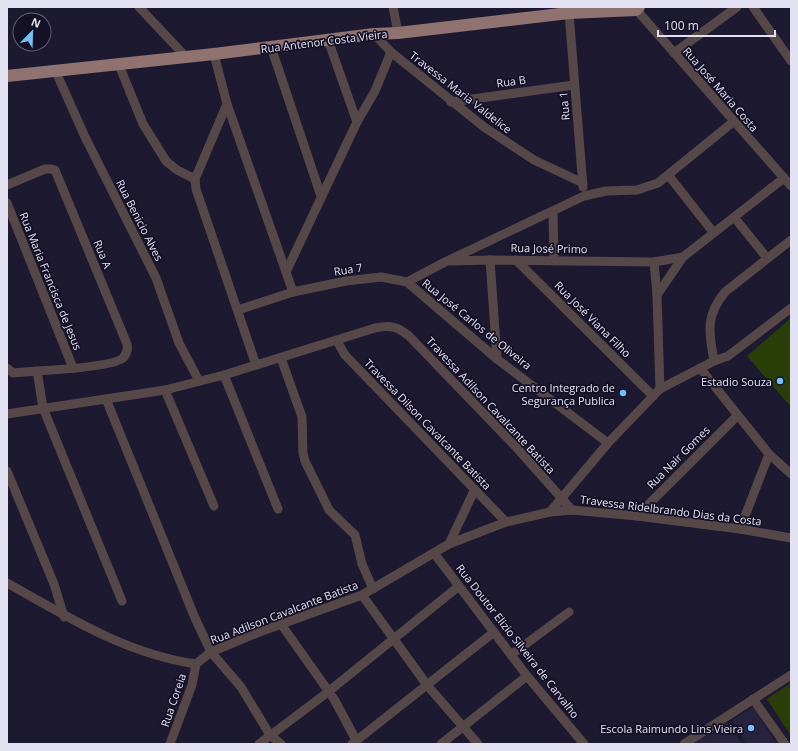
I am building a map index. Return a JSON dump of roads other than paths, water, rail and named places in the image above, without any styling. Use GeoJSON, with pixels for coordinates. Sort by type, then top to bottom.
{"type":"FeatureCollection","features":[{"type":"Feature","properties":{"kind":"main road","name":"Rua Antenor Costa Vieira"},"geometry":{"type":"LineString","coordinates":[[7,76],[118,65],[374,34],[398,33],[569,13],[637,8]]}},
{"type":"Feature","properties":{"kind":"street"},"geometry":{"type":"LineString","coordinates":[[139,7],[186,57]]}},
{"type":"Feature","properties":{"kind":"street"},"geometry":{"type":"LineString","coordinates":[[393,7],[398,33]]}},
{"type":"Feature","properties":{"kind":"street"},"geometry":{"type":"LineString","coordinates":[[674,53],[737,7]]}},
{"type":"Feature","properties":{"kind":"street"},"geometry":{"type":"LineString","coordinates":[[753,7],[791,61]]}},
{"type":"Feature","properties":{"kind":"street","name":"Rua José Maria Costa"},"geometry":{"type":"LineString","coordinates":[[637,8],[674,53],[791,186]]}},
{"type":"Feature","properties":{"kind":"street","name":"Rua 1"},"geometry":{"type":"LineString","coordinates":[[569,13],[584,196]]}},
{"type":"Feature","properties":{"kind":"street","name":"Travessa Maria Valdelice"},"geometry":{"type":"LineString","coordinates":[[374,34],[391,52],[451,102],[508,145],[534,160],[583,183]]}},
{"type":"Feature","properties":{"kind":"street"},"geometry":{"type":"LineString","coordinates":[[328,40],[357,122]]}},
{"type":"Feature","properties":{"kind":"street"},"geometry":{"type":"LineString","coordinates":[[271,47],[321,196]]}},
{"type":"Feature","properties":{"kind":"street"},"geometry":{"type":"LineString","coordinates":[[286,272],[357,122],[375,91],[391,52]]}},
{"type":"Feature","properties":{"kind":"street"},"geometry":{"type":"LineString","coordinates":[[214,54],[227,104],[293,292]]}},
{"type":"Feature","properties":{"kind":"street"},"geometry":{"type":"LineString","coordinates":[[118,65],[143,124],[166,161],[177,170],[195,179]]}},
{"type":"Feature","properties":{"kind":"street","name":"Rua Benicio Alves"},"geometry":{"type":"LineString","coordinates":[[56,72],[85,137],[156,278],[177,337],[199,381]]}},
{"type":"Feature","properties":{"kind":"street","name":"Rua B"},"geometry":{"type":"LineString","coordinates":[[451,102],[574,85]]}},
{"type":"Feature","properties":{"kind":"street"},"geometry":{"type":"LineString","coordinates":[[227,104],[195,179],[199,201],[256,365]]}},
{"type":"Feature","properties":{"kind":"street"},"geometry":{"type":"LineString","coordinates":[[406,282],[584,196],[606,191],[646,188],[669,176],[734,122]]}},
{"type":"Feature","properties":{"kind":"street","name":"Rua A"},"geometry":{"type":"LineString","coordinates":[[7,185],[50,168],[57,174],[126,338],[128,349],[124,357],[111,362],[73,368]]}},
{"type":"Feature","properties":{"kind":"street"},"geometry":{"type":"LineString","coordinates":[[669,176],[713,232]]}},
{"type":"Feature","properties":{"kind":"street"},"geometry":{"type":"LineString","coordinates":[[657,295],[683,257],[713,232],[784,178]]}},
{"type":"Feature","properties":{"kind":"street","name":"Rua Maria Francisca de Jesus"},"geometry":{"type":"LineString","coordinates":[[7,204],[73,368]]}},
{"type":"Feature","properties":{"kind":"street"},"geometry":{"type":"LineString","coordinates":[[553,212],[554,260]]}},
{"type":"Feature","properties":{"kind":"street"},"geometry":{"type":"LineString","coordinates":[[734,217],[767,258]]}},
{"type":"Feature","properties":{"kind":"street"},"geometry":{"type":"LineString","coordinates":[[714,361],[709,330],[714,308],[724,292],[791,240]]}},
{"type":"Feature","properties":{"kind":"street","name":"Rua José Primo"},"geometry":{"type":"LineString","coordinates":[[445,262],[490,260],[654,262],[683,257]]}},
{"type":"Feature","properties":{"kind":"street"},"geometry":{"type":"LineString","coordinates":[[490,260],[497,359]]}},
{"type":"Feature","properties":{"kind":"street","name":"Rua José Viana Filho"},"geometry":{"type":"LineString","coordinates":[[516,260],[653,396]]}},
{"type":"Feature","properties":{"kind":"street"},"geometry":{"type":"LineString","coordinates":[[654,262],[657,295],[660,389]]}},
{"type":"Feature","properties":{"kind":"street","name":"Rua 7"},"geometry":{"type":"LineString","coordinates":[[238,310],[293,292],[364,278],[381,277],[406,282]]}},
{"type":"Feature","properties":{"kind":"street","name":"Rua José Carlos de Oliveira"},"geometry":{"type":"LineString","coordinates":[[406,282],[497,359],[608,443]]}},
{"type":"Feature","properties":{"kind":"street"},"geometry":{"type":"LineString","coordinates":[[550,512],[608,443],[660,389],[734,352],[791,308]]}},
{"type":"Feature","properties":{"kind":"street","name":"Travessa Adilson Cavalcante Batista"},"geometry":{"type":"LineString","coordinates":[[337,341],[387,326],[400,328],[516,447],[572,510]]}},
{"type":"Feature","properties":{"kind":"street"},"geometry":{"type":"LineString","coordinates":[[7,414],[165,390],[224,375],[337,341]]}},
{"type":"Feature","properties":{"kind":"street","name":"Travessa Dilson Cavalcante Batista"},"geometry":{"type":"LineString","coordinates":[[337,341],[345,355],[506,522]]}},
{"type":"Feature","properties":{"kind":"street"},"geometry":{"type":"LineString","coordinates":[[281,358],[302,417],[303,453],[305,461],[329,510],[355,536],[362,564],[373,589]]}},
{"type":"Feature","properties":{"kind":"street"},"geometry":{"type":"LineString","coordinates":[[7,368],[13,373],[73,368]]}},
{"type":"Feature","properties":{"kind":"street"},"geometry":{"type":"LineString","coordinates":[[700,368],[769,454],[791,474]]}},
{"type":"Feature","properties":{"kind":"street"},"geometry":{"type":"LineString","coordinates":[[37,372],[43,408],[122,601]]}},
{"type":"Feature","properties":{"kind":"street"},"geometry":{"type":"LineString","coordinates":[[224,375],[278,509]]}},
{"type":"Feature","properties":{"kind":"street"},"geometry":{"type":"LineString","coordinates":[[165,390],[214,506]]}},
{"type":"Feature","properties":{"kind":"street"},"geometry":{"type":"LineString","coordinates":[[106,399],[195,618],[211,652],[241,687],[270,734],[281,744]]}},
{"type":"Feature","properties":{"kind":"street","name":"Rua Nair Gomes"},"geometry":{"type":"LineString","coordinates":[[637,516],[737,416]]}},
{"type":"Feature","properties":{"kind":"street"},"geometry":{"type":"LineString","coordinates":[[740,528],[769,454]]}},
{"type":"Feature","properties":{"kind":"street"},"geometry":{"type":"LineString","coordinates":[[7,471],[54,584],[64,617]]}},
{"type":"Feature","properties":{"kind":"street"},"geometry":{"type":"LineString","coordinates":[[449,544],[474,490]]}},
{"type":"Feature","properties":{"kind":"street","name":"Rua Adilson Cavalcante Batista"},"geometry":{"type":"LineString","coordinates":[[196,664],[211,652],[281,624],[362,595],[449,544],[506,522],[550,512],[572,510]]}},
{"type":"Feature","properties":{"kind":"street","name":"Travessa Ridelbrando Dias da Costa"},"geometry":{"type":"LineString","coordinates":[[572,510],[740,528],[791,538]]}},
{"type":"Feature","properties":{"kind":"street","name":"Rua Doutor Elizio Silveira de Carvalho"},"geometry":{"type":"LineString","coordinates":[[434,553],[527,676],[583,744]]}},
{"type":"Feature","properties":{"kind":"street"},"geometry":{"type":"LineString","coordinates":[[7,583],[64,617],[124,645],[167,658],[196,664]]}},
{"type":"Feature","properties":{"kind":"street"},"geometry":{"type":"LineString","coordinates":[[259,744],[270,734],[328,692],[459,586]]}},
{"type":"Feature","properties":{"kind":"street"},"geometry":{"type":"LineString","coordinates":[[362,595],[427,684],[478,744]]}},
{"type":"Feature","properties":{"kind":"street"},"geometry":{"type":"LineString","coordinates":[[511,655],[569,612]]}},
{"type":"Feature","properties":{"kind":"street"},"geometry":{"type":"LineString","coordinates":[[281,624],[328,692],[354,742],[494,632]]}},
{"type":"Feature","properties":{"kind":"street","name":"Rua Coreia"},"geometry":{"type":"LineString","coordinates":[[170,744],[192,686],[196,664]]}},
{"type":"Feature","properties":{"kind":"street"},"geometry":{"type":"LineString","coordinates":[[684,744],[791,675]]}},
{"type":"Feature","properties":{"kind":"street"},"geometry":{"type":"LineString","coordinates":[[440,744],[463,728],[527,676]]}},
{"type":"Feature","properties":{"kind":"street"},"geometry":{"type":"LineString","coordinates":[[753,699],[785,744]]}},
{"type":"Feature","properties":{"kind":"place","name":"Estadio Souza"},"geometry":{"type":"Point","coordinates":[780,381]}},
{"type":"Feature","properties":{"kind":"place","name":"Centro Integrado de Segurança Publica"},"geometry":{"type":"Point","coordinates":[623,393]}},
{"type":"Feature","properties":{"kind":"place","name":"Escola Raimundo Lins Vieira"},"geometry":{"type":"Point","coordinates":[751,728]}}]}
